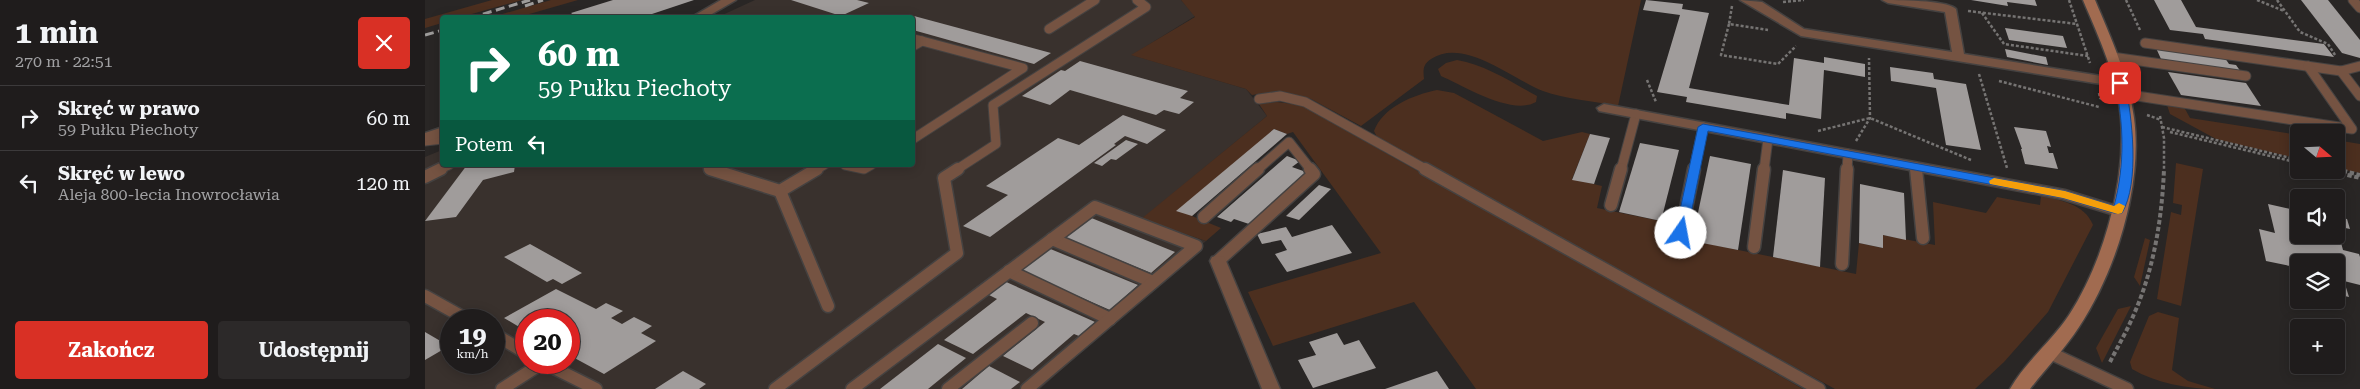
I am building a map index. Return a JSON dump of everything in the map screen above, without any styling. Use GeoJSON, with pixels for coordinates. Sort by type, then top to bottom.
{"type":"FeatureCollection","features":[{"type":"Feature","properties":{"kind":"street"},"geometry":{"type":"LineString","coordinates":[[701,15],[730,0]]}},
{"type":"Feature","properties":{"kind":"street"},"geometry":{"type":"LineString","coordinates":[[1746,0],[1758,4],[1801,32],[2096,79],[2122,88]]}},
{"type":"Feature","properties":{"kind":"street"},"geometry":{"type":"LineString","coordinates":[[1888,0],[1950,8],[1959,58]]}},
{"type":"Feature","properties":{"kind":"street"},"geometry":{"type":"LineString","coordinates":[[2019,389],[2077,316],[2095,283],[2111,241],[2127,163],[2128,142],[2122,88],[2089,0]]}},
{"type":"Feature","properties":{"kind":"street"},"geometry":{"type":"LineString","coordinates":[[1604,108],[2065,194],[2118,211]]}},
{"type":"Feature","properties":{"kind":"street"},"geometry":{"type":"LineString","coordinates":[[425,140],[440,132]]}},
{"type":"Feature","properties":{"kind":"street"},"geometry":{"type":"LineString","coordinates":[[1218,261],[1251,345],[1271,389]]}},
{"type":"Feature","properties":{"kind":"lane"},"geometry":{"type":"LineString","coordinates":[[1049,29],[1095,0]]}},
{"type":"Feature","properties":{"kind":"lane"},"geometry":{"type":"LineString","coordinates":[[775,389],[957,253],[944,178],[996,144],[993,105],[1146,7],[1137,0]]}},
{"type":"Feature","properties":{"kind":"lane"},"geometry":{"type":"LineString","coordinates":[[2353,0],[2360,8]]}},
{"type":"Feature","properties":{"kind":"lane"},"geometry":{"type":"LineString","coordinates":[[915,137],[1023,68],[917,40]]}},
{"type":"Feature","properties":{"kind":"lane"},"geometry":{"type":"LineString","coordinates":[[2145,43],[2344,70],[2360,66]]}},
{"type":"Feature","properties":{"kind":"lane"},"geometry":{"type":"LineString","coordinates":[[2111,57],[2246,76]]}},
{"type":"Feature","properties":{"kind":"lane"},"geometry":{"type":"LineString","coordinates":[[2122,88],[2157,99],[2352,128],[2307,66]]}},
{"type":"Feature","properties":{"kind":"lane"},"geometry":{"type":"LineString","coordinates":[[2344,70],[2360,96]]}},
{"type":"Feature","properties":{"kind":"lane"},"geometry":{"type":"LineString","coordinates":[[1259,99],[1280,96],[1305,102],[1819,389]]}},
{"type":"Feature","properties":{"kind":"lane"},"geometry":{"type":"LineString","coordinates":[[1611,205],[1636,114]]}},
{"type":"Feature","properties":{"kind":"lane"},"geometry":{"type":"LineString","coordinates":[[1681,233],[1703,127]]}},
{"type":"Feature","properties":{"kind":"lane"},"geometry":{"type":"LineString","coordinates":[[425,140],[440,139]]}},
{"type":"Feature","properties":{"kind":"lane"},"geometry":{"type":"LineString","coordinates":[[1754,247],[1768,139]]}},
{"type":"Feature","properties":{"kind":"lane"},"geometry":{"type":"LineString","coordinates":[[1204,217],[1289,142],[1314,174],[1218,261]]}},
{"type":"Feature","properties":{"kind":"lane"},"geometry":{"type":"LineString","coordinates":[[1842,264],[1848,154]]}},
{"type":"Feature","properties":{"kind":"lane"},"geometry":{"type":"LineString","coordinates":[[425,177],[445,167]]}},
{"type":"Feature","properties":{"kind":"lane"},"geometry":{"type":"LineString","coordinates":[[714,167],[710,170],[780,191],[821,167]]}},
{"type":"Feature","properties":{"kind":"lane"},"geometry":{"type":"LineString","coordinates":[[854,167],[864,169],[868,167]]}},
{"type":"Feature","properties":{"kind":"lane"},"geometry":{"type":"LineString","coordinates":[[1916,167],[1923,238]]}},
{"type":"Feature","properties":{"kind":"lane"},"geometry":{"type":"LineString","coordinates":[[780,191],[828,306]]}},
{"type":"Feature","properties":{"kind":"lane"},"geometry":{"type":"LineString","coordinates":[[852,389],[1095,206],[1196,246],[1027,389]]}},
{"type":"Feature","properties":{"kind":"lane"},"geometry":{"type":"LineString","coordinates":[[1052,239],[1153,282]]}},
{"type":"Feature","properties":{"kind":"lane"},"geometry":{"type":"LineString","coordinates":[[1009,271],[1109,319]]}},
{"type":"Feature","properties":{"kind":"lane"},"geometry":{"type":"LineString","coordinates":[[425,296],[448,309]]}},
{"type":"Feature","properties":{"kind":"lane"},"geometry":{"type":"LineString","coordinates":[[949,389],[1032,324]]}},
{"type":"Feature","properties":{"kind":"lane"},"geometry":{"type":"LineString","coordinates":[[2048,352],[2127,389]]}},
{"type":"Feature","properties":{"kind":"lane"},"geometry":{"type":"LineString","coordinates":[[502,389],[526,374]]}},
{"type":"Feature","properties":{"kind":"lane"},"geometry":{"type":"LineString","coordinates":[[566,374],[596,389]]}},
{"type":"Feature","properties":{"kind":"path"},"geometry":{"type":"LineString","coordinates":[[2069,0],[2096,79],[2100,98]]}},
{"type":"Feature","properties":{"kind":"path"},"geometry":{"type":"LineString","coordinates":[[2126,0],[2145,43]]}},
{"type":"Feature","properties":{"kind":"path"},"geometry":{"type":"LineString","coordinates":[[2257,0],[2285,11]]}},
{"type":"Feature","properties":{"kind":"path"},"geometry":{"type":"LineString","coordinates":[[2277,0],[2300,32],[2328,44],[2344,70]]}},
{"type":"Feature","properties":{"kind":"path"},"geometry":{"type":"LineString","coordinates":[[1950,8],[2077,24]]}},
{"type":"Feature","properties":{"kind":"path"},"geometry":{"type":"LineString","coordinates":[[1982,13],[2004,44],[2088,56]]}},
{"type":"Feature","properties":{"kind":"path"},"geometry":{"type":"LineString","coordinates":[[1729,24],[1721,54],[1778,64],[1796,46]]}},
{"type":"Feature","properties":{"kind":"path"},"geometry":{"type":"LineString","coordinates":[[1848,154],[1870,118],[1869,57]]}},
{"type":"Feature","properties":{"kind":"path"},"geometry":{"type":"LineString","coordinates":[[1979,61],[1979,76],[2009,176]]}},
{"type":"Feature","properties":{"kind":"path"},"geometry":{"type":"LineString","coordinates":[[1647,80],[1658,108]]}},
{"type":"Feature","properties":{"kind":"path"},"geometry":{"type":"LineString","coordinates":[[2100,377],[2109,365],[2137,308],[2154,249],[2161,204],[2164,167],[2162,127],[2157,99]]}},
{"type":"Feature","properties":{"kind":"path"},"geometry":{"type":"LineString","coordinates":[[1815,132],[1870,118],[1975,161]]}},
{"type":"Feature","properties":{"kind":"path"},"geometry":{"type":"LineString","coordinates":[[2162,127],[2290,160]]}},
{"type":"Feature","properties":{"kind":"path"},"geometry":{"type":"LineString","coordinates":[[2169,132],[2290,160]]}},
{"type":"Feature","properties":{"kind":"path"},"geometry":{"type":"LineString","coordinates":[[2345,172],[2360,176]]}},
{"type":"Feature","properties":{"kind":"path"},"geometry":{"type":"LineString","coordinates":[[2345,173],[2360,176]]}},
{"type":"Feature","properties":{"kind":"shaded area"},"geometry":{"type":"Polygon","coordinates":[[[492,0],[522,0],[468,15],[440,15],[440,24],[425,28],[425,19],[492,0]]]}},
{"type":"Feature","properties":{"kind":"shaded area"},"geometry":{"type":"Polygon","coordinates":[[[551,0],[578,0],[526,15],[499,15],[551,0]]]}},
{"type":"Feature","properties":{"kind":"shaded area"},"geometry":{"type":"Polygon","coordinates":[[[755,0],[1181,0],[1195,16],[1132,55],[1246,89],[1267,116],[1142,219],[1206,241],[1040,389],[425,389],[425,157],[440,151],[440,167],[915,167],[915,15],[722,15],[755,0]]]}},
{"type":"Feature","properties":{"kind":"shaded area"},"geometry":{"type":"Polygon","coordinates":[[[1181,0],[1641,0],[1618,106],[1551,94],[1473,56],[1458,53],[1444,54],[1426,63],[1424,79],[1361,126],[1311,99],[1279,91],[1252,95],[1246,89],[1131,55],[1195,17],[1181,0]]]}},
{"type":"Feature","properties":{"kind":"shaded area"},"geometry":{"type":"Polygon","coordinates":[[[1457,60],[1468,62],[1508,80],[1537,96],[1536,102],[1526,105],[1501,103],[1441,76],[1438,69],[1446,63],[1457,60]]]}},
{"type":"Feature","properties":{"kind":"shaded area"},"geometry":{"type":"Polygon","coordinates":[[[1437,90],[1454,93],[1543,141],[1582,132],[1590,134],[1572,179],[1602,186],[1597,208],[1670,223],[1670,236],[1856,274],[1859,243],[1883,248],[1883,235],[1935,245],[1933,202],[1986,213],[1997,197],[2040,205],[2041,196],[2071,204],[2084,212],[2093,225],[2048,312],[2004,362],[1975,389],[1835,389],[1377,137],[1374,131],[1384,115],[1400,103],[1418,95],[1437,90]]]}},
{"type":"Feature","properties":{"kind":"shaded area"},"geometry":{"type":"Polygon","coordinates":[[[1277,102],[1301,105],[1803,389],[1476,389],[1414,302],[1273,346],[1248,292],[1381,253],[1293,132],[1287,134],[1274,129],[1192,216],[1221,228],[1206,241],[1141,219],[1267,116],[1259,104],[1277,102]]]}},
{"type":"Feature","properties":{"kind":"shaded area"},"geometry":{"type":"Polygon","coordinates":[[[2167,105],[2184,107],[2190,118],[2290,134],[2290,157],[2216,139],[2170,114],[2167,105]]]}},
{"type":"Feature","properties":{"kind":"shaded area"},"geometry":{"type":"Polygon","coordinates":[[[2345,142],[2360,144],[2360,173],[2345,170],[2345,142]]]}},
{"type":"Feature","properties":{"kind":"shaded area"},"geometry":{"type":"Polygon","coordinates":[[[2176,163],[2203,169],[2181,306],[2157,299],[2171,212],[2181,215],[2182,205],[2173,203],[2176,163]]]}},
{"type":"Feature","properties":{"kind":"shaded area"},"geometry":{"type":"Polygon","coordinates":[[[2145,238],[2150,240],[2140,286],[2134,277],[2145,238]]]}},
{"type":"Feature","properties":{"kind":"shaded area"},"geometry":{"type":"Polygon","coordinates":[[[2131,306],[2102,363],[2096,348],[2118,309],[2131,306]]]}},
{"type":"Feature","properties":{"kind":"shaded area"},"geometry":{"type":"Polygon","coordinates":[[[2158,312],[2179,318],[2172,370],[2188,381],[2215,389],[2172,384],[2151,378],[2132,369],[2130,362],[2149,316],[2158,312]]]}},
{"type":"Feature","properties":{"kind":"building"},"geometry":{"type":"Polygon","coordinates":[[[613,0],[694,0],[649,15],[573,15],[571,13],[613,0]]]}},
{"type":"Feature","properties":{"kind":"building"},"geometry":{"type":"Polygon","coordinates":[[[791,0],[857,0],[869,3],[843,15],[791,0]]]}},
{"type":"Feature","properties":{"kind":"building"},"geometry":{"type":"Polygon","coordinates":[[[1646,0],[1683,4],[1682,9],[1709,13],[1689,88],[1789,105],[1794,58],[1824,63],[1824,57],[1865,64],[1865,77],[1824,70],[1821,119],[1786,113],[1786,119],[1686,102],[1687,97],[1657,92],[1680,15],[1643,10],[1646,0]]]}},
{"type":"Feature","properties":{"kind":"building"},"geometry":{"type":"Polygon","coordinates":[[[1971,0],[2035,0],[2037,6],[2007,2],[2008,6],[1971,0]]]}},
{"type":"Feature","properties":{"kind":"building"},"geometry":{"type":"Polygon","coordinates":[[[2154,0],[2181,0],[2196,27],[2324,44],[2334,57],[2205,39],[2203,34],[2170,30],[2154,0]]]}},
{"type":"Feature","properties":{"kind":"building"},"geometry":{"type":"Polygon","coordinates":[[[2301,0],[2328,0],[2360,40],[2360,58],[2342,53],[2301,0]]]}},
{"type":"Feature","properties":{"kind":"building"},"geometry":{"type":"Polygon","coordinates":[[[915,16],[1051,53],[1034,64],[915,31],[915,16]]]}},
{"type":"Feature","properties":{"kind":"building"},"geometry":{"type":"Polygon","coordinates":[[[2005,28],[2063,36],[2067,48],[2009,40],[2005,28]]]}},
{"type":"Feature","properties":{"kind":"building"},"geometry":{"type":"Polygon","coordinates":[[[2156,48],[2225,58],[2229,64],[2236,65],[2241,72],[2161,59],[2156,48]]]}},
{"type":"Feature","properties":{"kind":"building"},"geometry":{"type":"Polygon","coordinates":[[[2005,49],[2046,57],[2048,65],[2007,57],[2005,49]]]}},
{"type":"Feature","properties":{"kind":"building"},"geometry":{"type":"Polygon","coordinates":[[[1080,61],[1188,91],[1180,98],[1194,102],[1179,114],[1164,110],[1156,115],[1070,90],[1050,105],[1022,96],[1061,70],[1065,71],[1080,61]]]}},
{"type":"Feature","properties":{"kind":"building"},"geometry":{"type":"Polygon","coordinates":[[[1890,67],[1933,73],[1934,79],[1966,84],[1981,150],[1946,145],[1936,88],[1891,81],[1890,67]]]}},
{"type":"Feature","properties":{"kind":"building"},"geometry":{"type":"Polygon","coordinates":[[[2168,72],[2246,83],[2261,106],[2181,95],[2168,72]]]}},
{"type":"Feature","properties":{"kind":"building"},"geometry":{"type":"Polygon","coordinates":[[[1123,115],[1166,130],[1147,144],[1125,136],[1114,144],[1116,145],[990,237],[963,226],[1008,195],[986,186],[1058,138],[1079,145],[1123,115]]]}},
{"type":"Feature","properties":{"kind":"building"},"geometry":{"type":"Polygon","coordinates":[[[2014,127],[2046,131],[2051,147],[2047,146],[2049,153],[2053,153],[2058,169],[2025,164],[2014,127]]]}},
{"type":"Feature","properties":{"kind":"building"},"geometry":{"type":"Polygon","coordinates":[[[1274,129],[1287,134],[1192,216],[1176,211],[1274,129]]]}},
{"type":"Feature","properties":{"kind":"building"},"geometry":{"type":"Polygon","coordinates":[[[1590,134],[1610,138],[1594,184],[1572,180],[1590,134]]]}},
{"type":"Feature","properties":{"kind":"building"},"geometry":{"type":"Polygon","coordinates":[[[1126,140],[1138,144],[1116,160],[1111,159],[1102,166],[1094,163],[1126,140]]]}},
{"type":"Feature","properties":{"kind":"building"},"geometry":{"type":"Polygon","coordinates":[[[1640,143],[1679,150],[1661,221],[1619,212],[1640,143]]]}},
{"type":"Feature","properties":{"kind":"building"},"geometry":{"type":"Polygon","coordinates":[[[1287,156],[1300,161],[1292,167],[1306,172],[1249,224],[1234,219],[1231,222],[1217,217],[1287,156]]]}},
{"type":"Feature","properties":{"kind":"building"},"geometry":{"type":"Polygon","coordinates":[[[1710,156],[1751,164],[1738,250],[1692,241],[1710,156]]]}},
{"type":"Feature","properties":{"kind":"building"},"geometry":{"type":"Polygon","coordinates":[[[466,167],[515,167],[514,172],[483,180],[456,217],[425,221],[466,167]]]}},
{"type":"Feature","properties":{"kind":"building"},"geometry":{"type":"Polygon","coordinates":[[[1783,170],[1825,178],[1820,267],[1773,257],[1783,170]]]}},
{"type":"Feature","properties":{"kind":"building"},"geometry":{"type":"Polygon","coordinates":[[[1860,184],[1904,193],[1906,240],[1883,235],[1883,248],[1859,243],[1860,184]]]}},
{"type":"Feature","properties":{"kind":"building"},"geometry":{"type":"Polygon","coordinates":[[[1319,185],[1331,189],[1299,220],[1286,216],[1319,185]]]}},
{"type":"Feature","properties":{"kind":"building"},"geometry":{"type":"Polygon","coordinates":[[[2268,204],[2290,209],[2290,244],[2341,244],[2343,250],[2359,254],[2360,285],[2345,281],[2345,254],[2290,254],[2290,266],[2266,261],[2259,229],[2275,233],[2268,204]]]}},
{"type":"Feature","properties":{"kind":"building"},"geometry":{"type":"Polygon","coordinates":[[[1089,217],[1175,252],[1151,273],[1063,237],[1089,217]]]}},
{"type":"Feature","properties":{"kind":"building"},"geometry":{"type":"Polygon","coordinates":[[[2345,219],[2347,219],[2350,229],[2345,228],[2345,219]]]}},
{"type":"Feature","properties":{"kind":"building"},"geometry":{"type":"Polygon","coordinates":[[[1332,225],[1352,253],[1287,272],[1275,254],[1287,250],[1281,240],[1262,244],[1257,234],[1286,227],[1292,237],[1332,225]]]}},
{"type":"Feature","properties":{"kind":"building"},"geometry":{"type":"Polygon","coordinates":[[[530,244],[582,273],[562,284],[553,279],[547,282],[504,257],[530,244]]]}},
{"type":"Feature","properties":{"kind":"building"},"geometry":{"type":"Polygon","coordinates":[[[1048,248],[1138,285],[1110,310],[1018,270],[1048,248]]]}},
{"type":"Feature","properties":{"kind":"building"},"geometry":{"type":"Polygon","coordinates":[[[1004,281],[1095,322],[1079,336],[1074,334],[1032,370],[1003,356],[1045,322],[1026,313],[973,354],[944,340],[997,299],[987,294],[1004,281]]]}},
{"type":"Feature","properties":{"kind":"building"},"geometry":{"type":"Polygon","coordinates":[[[2345,284],[2349,297],[2345,296],[2345,284]]]}},
{"type":"Feature","properties":{"kind":"building"},"geometry":{"type":"Polygon","coordinates":[[[556,289],[596,309],[606,303],[623,311],[611,318],[622,324],[634,317],[652,326],[641,333],[656,341],[604,374],[580,361],[580,309],[520,309],[556,289]]]}},
{"type":"Feature","properties":{"kind":"building"},"geometry":{"type":"Polygon","coordinates":[[[515,312],[515,324],[505,319],[515,312]]]}},
{"type":"Feature","properties":{"kind":"building"},"geometry":{"type":"Polygon","coordinates":[[[425,332],[440,341],[440,351],[425,360],[425,332]]]}},
{"type":"Feature","properties":{"kind":"building"},"geometry":{"type":"Polygon","coordinates":[[[1337,333],[1344,345],[1359,340],[1376,368],[1313,388],[1298,360],[1316,355],[1309,342],[1337,333]]]}},
{"type":"Feature","properties":{"kind":"building"},"geometry":{"type":"Polygon","coordinates":[[[938,344],[966,358],[928,389],[880,389],[938,344]]]}},
{"type":"Feature","properties":{"kind":"building"},"geometry":{"type":"Polygon","coordinates":[[[989,366],[1020,382],[1011,389],[962,389],[989,366]]]}},
{"type":"Feature","properties":{"kind":"building"},"geometry":{"type":"Polygon","coordinates":[[[683,371],[706,384],[699,389],[655,389],[683,371]]]}},
{"type":"Feature","properties":{"kind":"building"},"geometry":{"type":"Polygon","coordinates":[[[1437,371],[1449,389],[1385,389],[1437,371]]]}},
{"type":"Feature","properties":{"kind":"railway"},"geometry":{"type":"LineString","coordinates":[[480,15],[530,0]]}},
{"type":"Feature","properties":{"kind":"railway"},"geometry":{"type":"LineString","coordinates":[[525,6],[543,0]]}},
{"type":"Feature","properties":{"kind":"railway"},"geometry":{"type":"LineString","coordinates":[[425,35],[440,31]]}},
{"type":"Feature","properties":{"kind":"slow traffic"},"geometry":{"type":"LineString","coordinates":[[1994,181],[2065,194],[2118,211],[2119,206]]}},
{"type":"Feature","properties":{"kind":"route"},"geometry":{"type":"LineString","coordinates":[[1681,233],[1703,127],[2065,194],[2118,211],[2124,190],[2128,142],[2127,114],[2120,83]]}}]}
